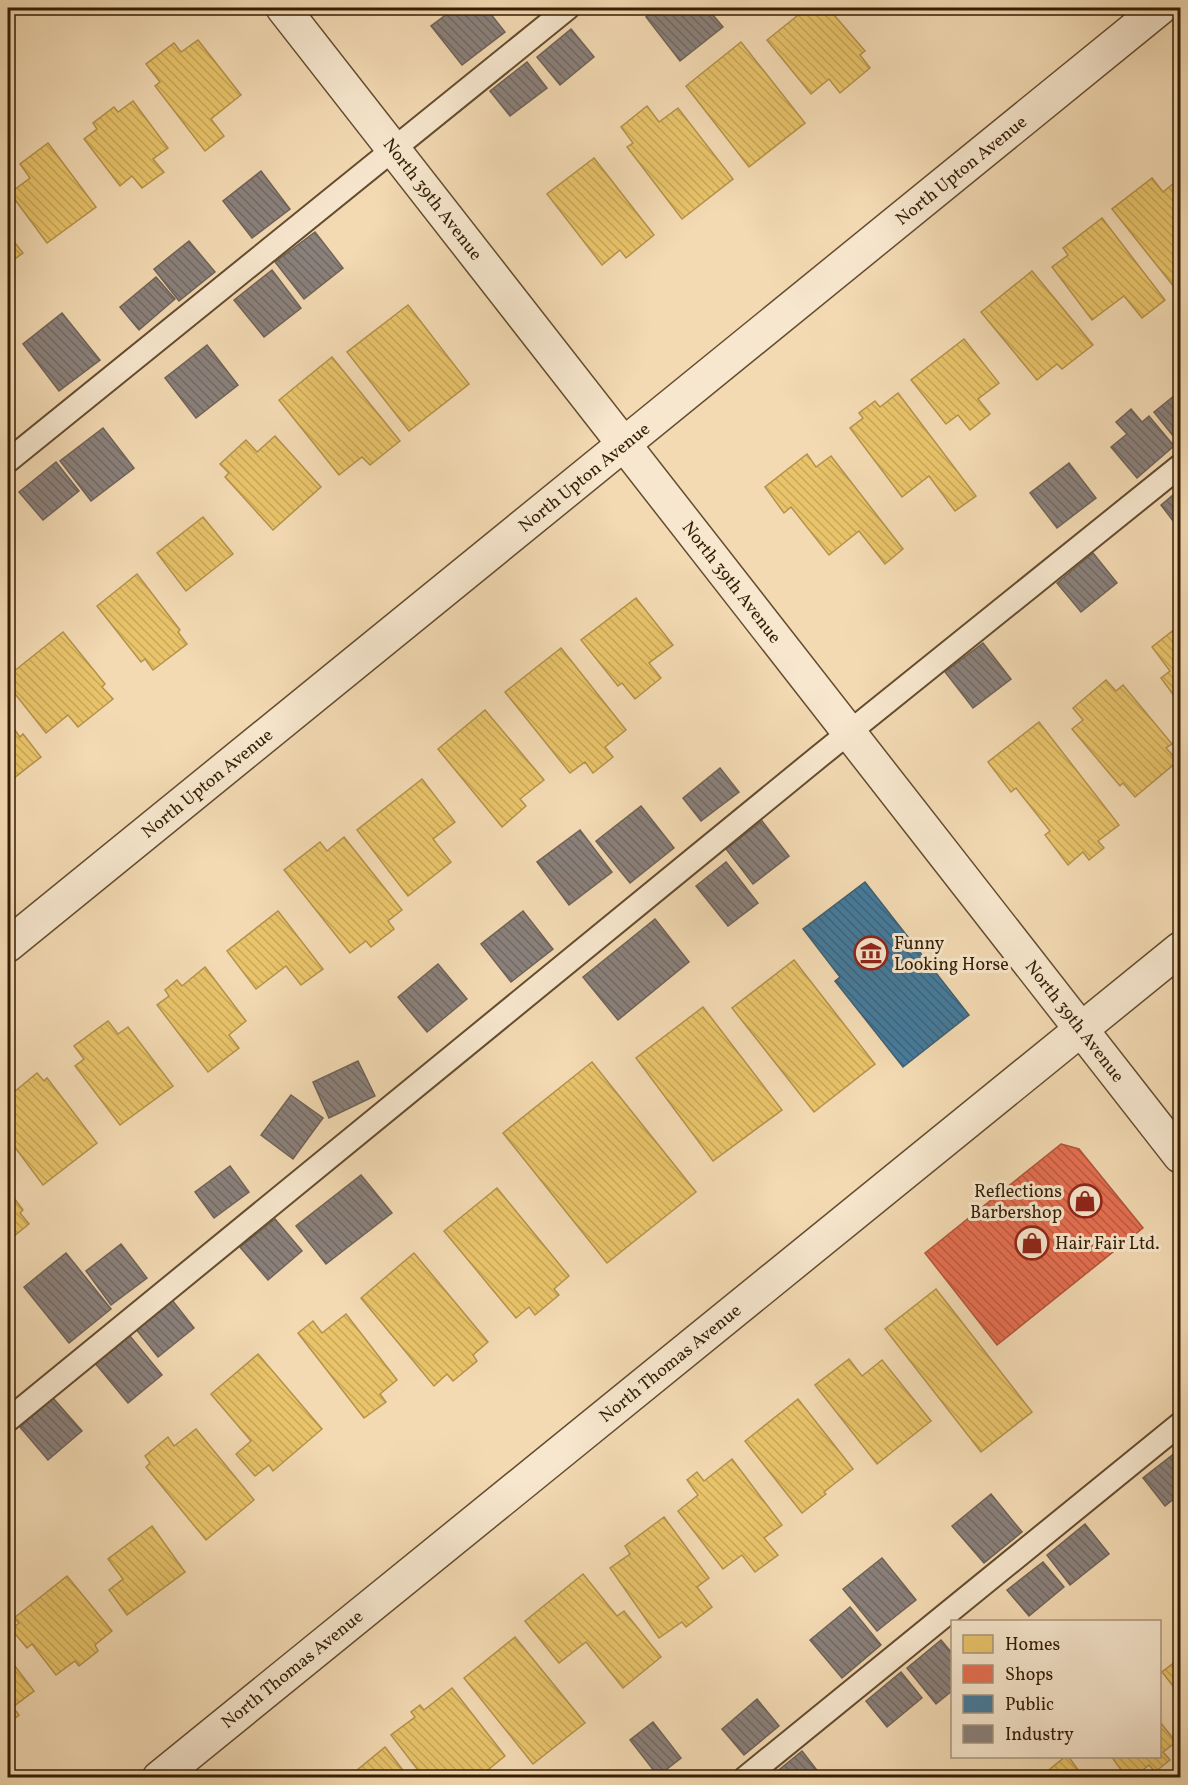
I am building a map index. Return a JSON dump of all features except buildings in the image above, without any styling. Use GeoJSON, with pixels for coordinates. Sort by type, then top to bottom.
{"type":"FeatureCollection","features":[{"type":"Feature","properties":{"kind":"street","name":"North 39th Avenue"},"geometry":{"type":"LineString","coordinates":[[283,8],[1180,1156]]}},
{"type":"Feature","properties":{"kind":"street","name":"North Upton Avenue"},"geometry":{"type":"LineString","coordinates":[[8,945],[1160,8]]}},
{"type":"Feature","properties":{"kind":"street","name":"North Thomas Avenue"},"geometry":{"type":"LineString","coordinates":[[159,1778],[1180,949]]}},
{"type":"Feature","properties":{"kind":"lane"},"geometry":{"type":"LineString","coordinates":[[8,461],[568,8]]}},
{"type":"Feature","properties":{"kind":"lane"},"geometry":{"type":"LineString","coordinates":[[8,1420],[1180,466]]}},
{"type":"Feature","properties":{"kind":"lane"},"geometry":{"type":"LineString","coordinates":[[745,1778],[1180,1424]]}},
{"type":"Feature","properties":{"kind":"place","name":"Funny Looking Horse"},"geometry":{"type":"Point","coordinates":[871,953]}},
{"type":"Feature","properties":{"kind":"place","name":"Reflections Barbershop"},"geometry":{"type":"Point","coordinates":[1085,1201]}},
{"type":"Feature","properties":{"kind":"place","name":"Hair Fair Ltd."},"geometry":{"type":"Point","coordinates":[1032,1243]}}]}
